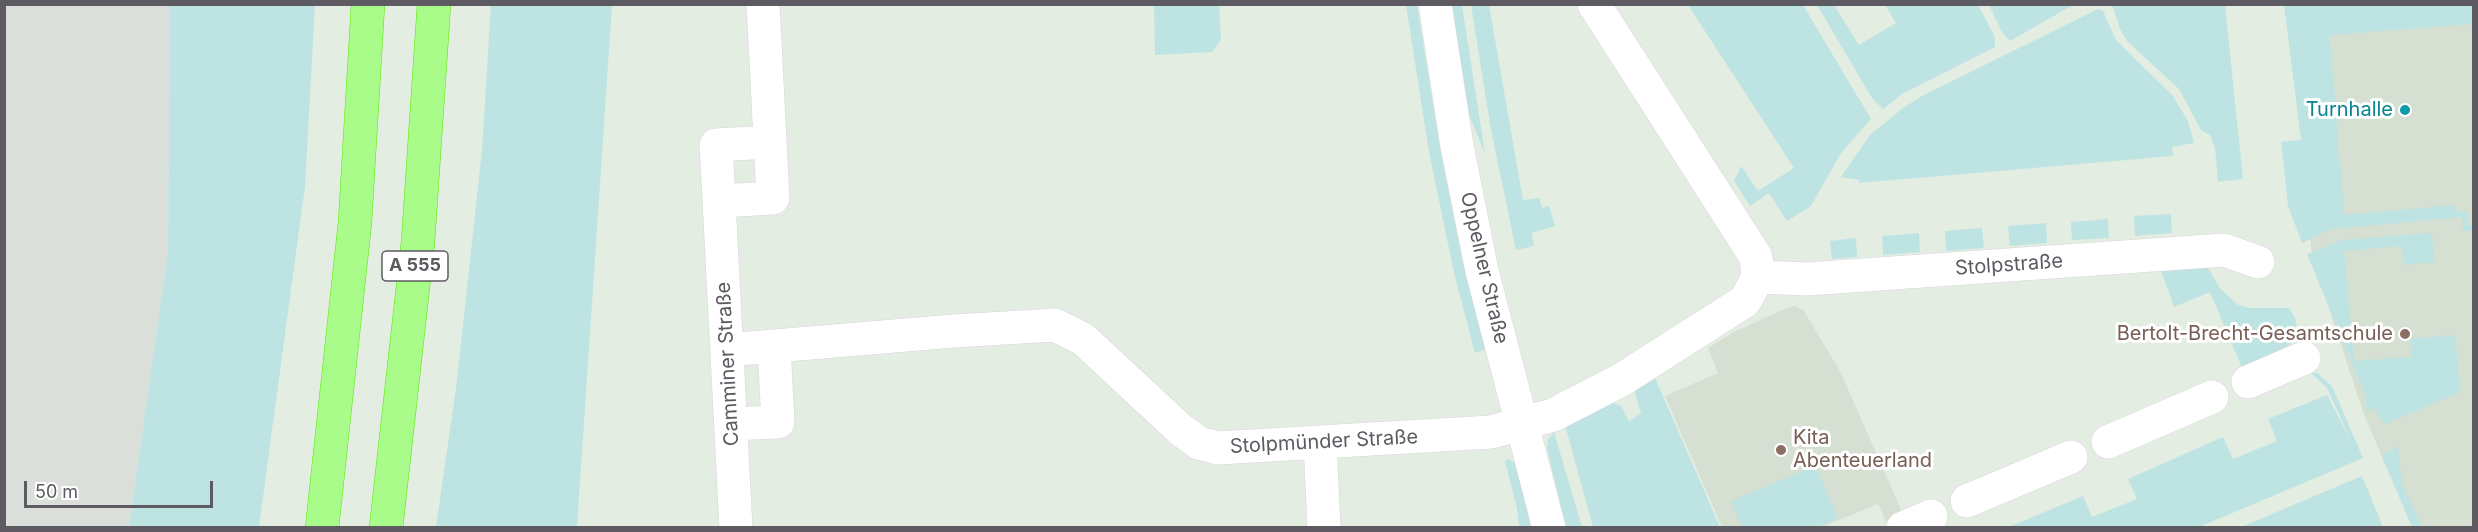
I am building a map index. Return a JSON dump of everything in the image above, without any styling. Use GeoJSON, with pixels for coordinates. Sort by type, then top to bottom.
{"type":"FeatureCollection","features":[{"type":"Feature","properties":{"kind":"highway"},"geometry":{"type":"LineString","coordinates":[[322,528],[355,222],[368,4]]}},
{"type":"Feature","properties":{"kind":"highway","name":"A 555"},"geometry":{"type":"LineString","coordinates":[[386,528],[418,242],[434,4]]}},
{"type":"Feature","properties":{"kind":"street"},"geometry":{"type":"LineString","coordinates":[[719,201],[773,198],[763,4]]}},
{"type":"Feature","properties":{"kind":"street","name":"Oppelner Straße"},"geometry":{"type":"LineString","coordinates":[[1435,4],[1457,146],[1480,259],[1549,528]]}},
{"type":"Feature","properties":{"kind":"street"},"geometry":{"type":"LineString","coordinates":[[1523,423],[1553,415],[1621,380],[1745,301],[1758,277],[1756,257],[1594,4]]}},
{"type":"Feature","properties":{"kind":"street","name":"Camminer Straße"},"geometry":{"type":"LineString","coordinates":[[736,528],[716,145],[770,142]]}},
{"type":"Feature","properties":{"kind":"street","name":"Stolpstraße"},"geometry":{"type":"LineString","coordinates":[[1758,277],[1807,279],[2224,250],[2258,262]]}},
{"type":"Feature","properties":{"kind":"street","name":"Stolpmünder Straße"},"geometry":{"type":"LineString","coordinates":[[727,351],[954,331],[1055,325],[1083,339],[1181,430],[1199,443],[1218,448],[1491,432],[1523,423]]}},
{"type":"Feature","properties":{"kind":"street"},"geometry":{"type":"LineString","coordinates":[[731,424],[778,422],[774,347]]}},
{"type":"Feature","properties":{"kind":"street"},"geometry":{"type":"LineString","coordinates":[[2248,382],[2304,358]]}},
{"type":"Feature","properties":{"kind":"street"},"geometry":{"type":"LineString","coordinates":[[2108,442],[2212,397]]}},
{"type":"Feature","properties":{"kind":"street"},"geometry":{"type":"LineString","coordinates":[[1320,443],[1324,528]]}},
{"type":"Feature","properties":{"kind":"street"},"geometry":{"type":"LineString","coordinates":[[1967,501],[2071,457]]}},
{"type":"Feature","properties":{"kind":"shaded area"},"geometry":{"type":"Polygon","coordinates":[[[4,5],[170,5],[168,250],[129,527],[5,527],[4,5]]]}},
{"type":"Feature","properties":{"kind":"shaded area"},"geometry":{"type":"Polygon","coordinates":[[[170,5],[315,5],[305,186],[259,527],[129,527],[168,250],[170,5]]]}},
{"type":"Feature","properties":{"kind":"shaded area"},"geometry":{"type":"Polygon","coordinates":[[[491,5],[612,5],[577,527],[436,527],[456,388],[482,150],[491,5]]]}},
{"type":"Feature","properties":{"kind":"shaded area"},"geometry":{"type":"Polygon","coordinates":[[[1154,5],[1219,5],[1221,40],[1212,52],[1155,55],[1154,5]]]}},
{"type":"Feature","properties":{"kind":"shaded area"},"geometry":{"type":"Polygon","coordinates":[[[1406,5],[1417,5],[1440,148],[1462,259],[1485,349],[1475,353],[1454,273],[1429,152],[1406,5]]]}},
{"type":"Feature","properties":{"kind":"shaded area"},"geometry":{"type":"Polygon","coordinates":[[[1451,5],[1462,5],[1485,154],[1466,107],[1451,5]]]}},
{"type":"Feature","properties":{"kind":"shaded area"},"geometry":{"type":"Polygon","coordinates":[[[1471,5],[1489,5],[1523,200],[1539,198],[1542,208],[1549,206],[1555,226],[1532,233],[1534,246],[1516,250],[1491,130],[1471,5]]]}},
{"type":"Feature","properties":{"kind":"shaded area"},"geometry":{"type":"Polygon","coordinates":[[[1688,5],[1803,5],[1871,119],[1841,153],[1811,206],[1787,221],[1769,193],[1750,206],[1734,181],[1741,166],[1758,191],[1794,168],[1688,5]]]}},
{"type":"Feature","properties":{"kind":"shaded area"},"geometry":{"type":"Polygon","coordinates":[[[1817,5],[1834,5],[1859,45],[1896,23],[1885,5],[1978,5],[1995,37],[1995,47],[1902,94],[1883,109],[1872,98],[1817,5]]]}},
{"type":"Feature","properties":{"kind":"shaded area"},"geometry":{"type":"Polygon","coordinates":[[[1989,5],[2073,5],[2010,41],[2002,32],[1989,5]]]}},
{"type":"Feature","properties":{"kind":"shaded area"},"geometry":{"type":"Polygon","coordinates":[[[2112,5],[2225,5],[2243,179],[2218,182],[2215,148],[2210,135],[2201,130],[2179,89],[2127,41],[2120,29],[2112,5]]]}},
{"type":"Feature","properties":{"kind":"shaded area"},"geometry":{"type":"Polygon","coordinates":[[[2284,5],[2473,5],[2473,24],[2328,35],[2335,93],[2333,94],[2335,96],[2338,156],[2340,156],[2342,183],[2340,186],[2342,186],[2344,212],[2342,215],[2455,205],[2456,212],[2467,211],[2468,225],[2473,225],[2473,230],[2463,231],[2462,217],[2331,229],[2302,243],[2288,206],[2281,142],[2301,140],[2284,5]]]}},
{"type":"Feature","properties":{"kind":"shaded area","name":"Bertolt-Brecht-Gesamtschule"},"geometry":{"type":"Polygon","coordinates":[[[2285,5],[2473,5],[2473,527],[2412,527],[2363,412],[2312,256],[2302,140],[2285,5]]]}},
{"type":"Feature","properties":{"kind":"shaded area"},"geometry":{"type":"Polygon","coordinates":[[[2098,9],[2103,11],[2116,40],[2173,96],[2188,121],[2194,143],[2172,147],[2173,156],[1859,183],[1859,180],[1841,177],[1870,135],[1903,108],[1922,96],[2098,9]]]}},
{"type":"Feature","properties":{"kind":"shaded area"},"geometry":{"type":"Polygon","coordinates":[[[2171,214],[2172,233],[2135,236],[2134,216],[2171,214]]]}},
{"type":"Feature","properties":{"kind":"shaded area"},"geometry":{"type":"Polygon","coordinates":[[[2108,219],[2109,238],[2072,240],[2071,222],[2108,219]]]}},
{"type":"Feature","properties":{"kind":"shaded area"},"geometry":{"type":"Polygon","coordinates":[[[2046,223],[2047,243],[2010,246],[2008,226],[2046,223]]]}},
{"type":"Feature","properties":{"kind":"shaded area"},"geometry":{"type":"Polygon","coordinates":[[[1982,228],[1984,248],[1946,251],[1945,231],[1982,228]]]}},
{"type":"Feature","properties":{"kind":"shaded area"},"geometry":{"type":"Polygon","coordinates":[[[1919,233],[1920,252],[1883,255],[1882,236],[1919,233]]]}},
{"type":"Feature","properties":{"kind":"shaded area"},"geometry":{"type":"Polygon","coordinates":[[[2432,233],[2434,262],[2404,265],[2402,246],[2344,251],[2354,361],[2412,357],[2410,339],[2455,335],[2460,392],[2385,424],[2373,408],[2365,413],[2366,397],[2307,254],[2342,240],[2432,233]]]}},
{"type":"Feature","properties":{"kind":"shaded area"},"geometry":{"type":"Polygon","coordinates":[[[1856,238],[1857,257],[1832,259],[1830,241],[1856,238]]]}},
{"type":"Feature","properties":{"kind":"shaded area"},"geometry":{"type":"Polygon","coordinates":[[[2159,265],[2207,266],[2219,287],[2238,305],[2250,308],[2289,308],[2296,320],[2296,339],[2291,344],[2242,368],[2210,292],[2174,307],[2159,265]]]}},
{"type":"Feature","properties":{"kind":"shaded area","name":"Kita Abenteuerland"},"geometry":{"type":"Polygon","coordinates":[[[1795,306],[1804,311],[1840,371],[1903,514],[1886,521],[1878,504],[1822,527],[1722,527],[1665,396],[1718,373],[1708,348],[1732,333],[1795,306]]]}},
{"type":"Feature","properties":{"kind":"shaded area"},"geometry":{"type":"Polygon","coordinates":[[[2311,373],[2317,373],[2332,386],[2363,458],[2199,527],[2006,528],[2083,496],[2092,517],[2137,499],[2128,479],[2223,437],[2233,459],[2277,441],[2268,419],[2327,395],[2352,443],[2327,388],[2311,373]]]}},
{"type":"Feature","properties":{"kind":"shaded area"},"geometry":{"type":"Polygon","coordinates":[[[1655,378],[1720,527],[1593,527],[1565,425],[1611,402],[1621,406],[1629,421],[1641,413],[1634,390],[1655,378]]]}},
{"type":"Feature","properties":{"kind":"shaded area"},"geometry":{"type":"Polygon","coordinates":[[[1554,432],[1582,527],[1566,527],[1547,448],[1548,439],[1554,432]]]}},
{"type":"Feature","properties":{"kind":"shaded area"},"geometry":{"type":"Polygon","coordinates":[[[2398,447],[2402,484],[2422,527],[2412,527],[2381,454],[2398,447]]]}},
{"type":"Feature","properties":{"kind":"shaded area"},"geometry":{"type":"Polygon","coordinates":[[[1508,459],[1515,463],[1526,502],[1530,527],[1519,527],[1517,508],[1505,461],[1508,459]]]}},
{"type":"Feature","properties":{"kind":"shaded area"},"geometry":{"type":"Polygon","coordinates":[[[1815,466],[1838,518],[1817,527],[1742,527],[1731,501],[1815,466]]]}},
{"type":"Feature","properties":{"kind":"shaded area"},"geometry":{"type":"Polygon","coordinates":[[[2362,476],[2383,527],[2241,527],[2362,476]]]}},
{"type":"Feature","properties":{"kind":"place","name":"Turnhalle"},"geometry":{"type":"Point","coordinates":[2405,110]}},
{"type":"Feature","properties":{"kind":"place","name":"Bertolt-Brecht-Gesamtschule"},"geometry":{"type":"Point","coordinates":[2405,334]}},
{"type":"Feature","properties":{"kind":"place","name":"Kita Abenteuerland"},"geometry":{"type":"Point","coordinates":[1781,450]}}]}
